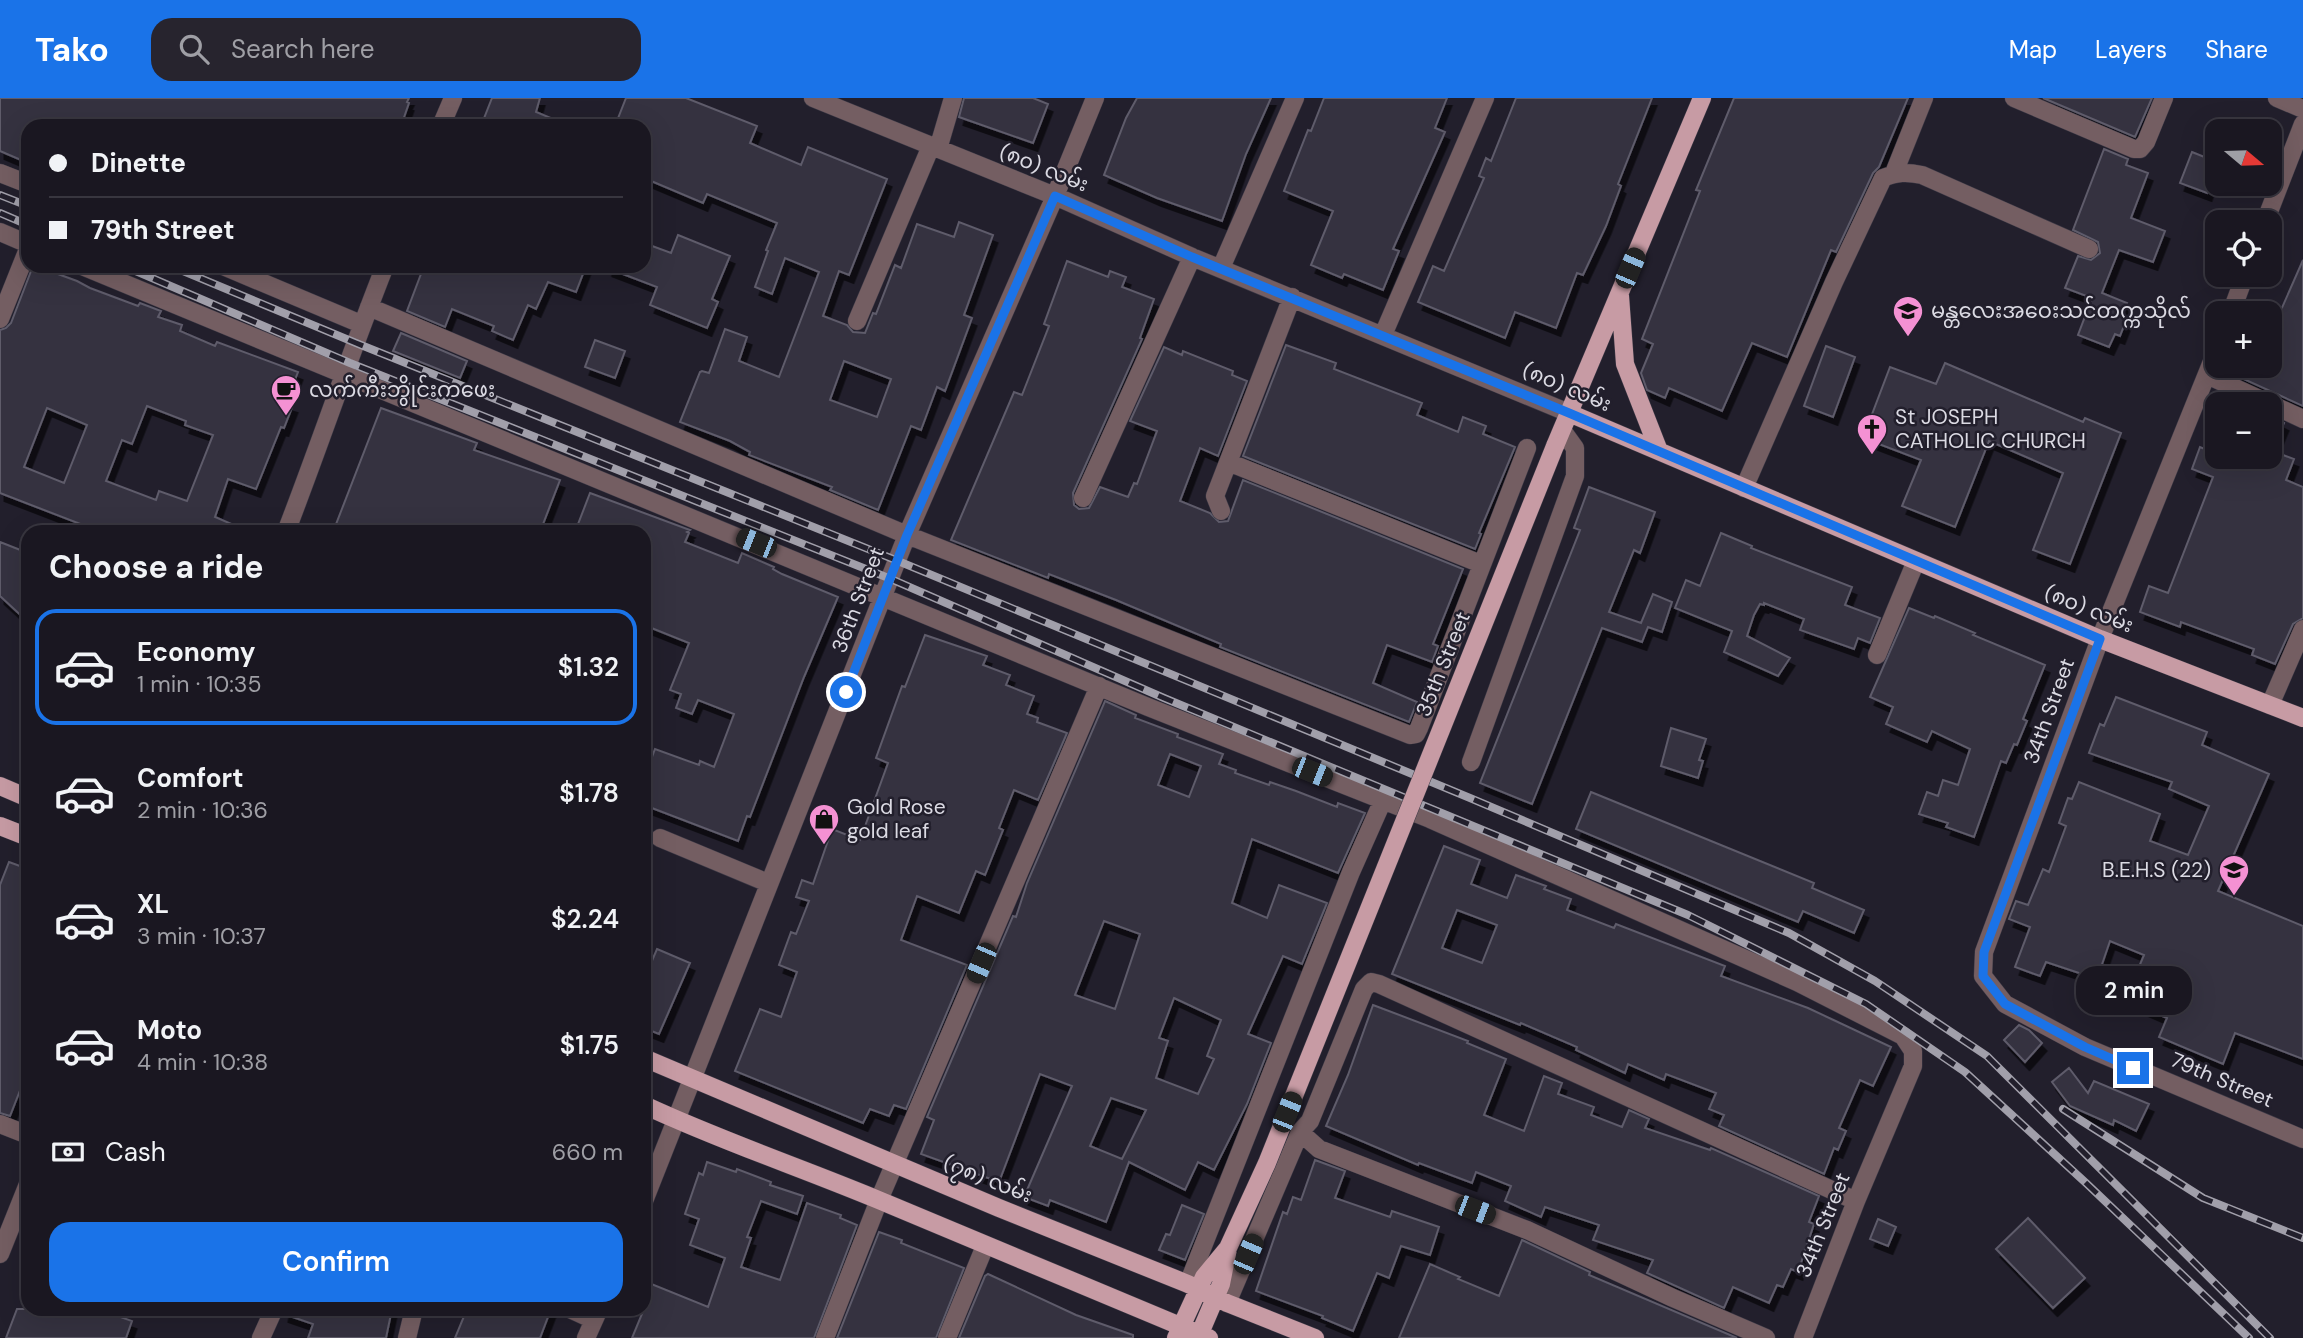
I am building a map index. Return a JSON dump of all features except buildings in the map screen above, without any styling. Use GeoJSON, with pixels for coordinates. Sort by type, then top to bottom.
{"type":"FeatureCollection","features":[{"type":"Feature","properties":{"kind":"main road","name":"35th Street"},"geometry":{"type":"LineString","coordinates":[[1202,1337],[1222,1299],[1228,1248],[1272,1150],[1562,429],[1702,98]]}},
{"type":"Feature","properties":{"kind":"main road"},"geometry":{"type":"LineString","coordinates":[[1620,292],[1625,364],[1659,451]]}},
{"type":"Feature","properties":{"kind":"main road","name":"(၈၀) လမ်း"},"geometry":{"type":"LineString","coordinates":[[1562,429],[1659,451],[2100,639],[2303,718]]}},
{"type":"Feature","properties":{"kind":"main road"},"geometry":{"type":"LineString","coordinates":[[0,786],[21,795]]}},
{"type":"Feature","properties":{"kind":"main road"},"geometry":{"type":"LineString","coordinates":[[0,826],[21,834]]}},
{"type":"Feature","properties":{"kind":"main road","name":"(၇၈) လမ်း"},"geometry":{"type":"LineString","coordinates":[[651,1061],[1315,1338]]}},
{"type":"Feature","properties":{"kind":"main road"},"geometry":{"type":"LineString","coordinates":[[651,1108],[880,1200],[1178,1332],[1202,1337]]}},
{"type":"Feature","properties":{"kind":"main road","name":"35th Street"},"geometry":{"type":"LineString","coordinates":[[1178,1332],[1193,1286],[1228,1248]]}},
{"type":"Feature","properties":{"kind":"street"},"geometry":{"type":"LineString","coordinates":[[444,119],[453,98]]}},
{"type":"Feature","properties":{"kind":"street","name":"(၈၀) လမ်း"},"geometry":{"type":"LineString","coordinates":[[813,98],[1055,196],[1192,257],[1383,335],[1562,429]]}},
{"type":"Feature","properties":{"kind":"street"},"geometry":{"type":"LineString","coordinates":[[857,321],[935,148],[953,98]]}},
{"type":"Feature","properties":{"kind":"street","name":"36th Street"},"geometry":{"type":"LineString","coordinates":[[651,1183],[907,535],[1095,98]]}},
{"type":"Feature","properties":{"kind":"street"},"geometry":{"type":"LineString","coordinates":[[1221,268],[1295,98]]}},
{"type":"Feature","properties":{"kind":"street"},"geometry":{"type":"LineString","coordinates":[[1383,335],[1485,98]]}},
{"type":"Feature","properties":{"kind":"street"},"geometry":{"type":"LineString","coordinates":[[1895,173],[1924,98]]}},
{"type":"Feature","properties":{"kind":"street"},"geometry":{"type":"LineString","coordinates":[[2014,98],[2134,149],[2140,149],[2146,142],[2164,98]]}},
{"type":"Feature","properties":{"kind":"street"},"geometry":{"type":"LineString","coordinates":[[2277,98],[2303,109]]}},
{"type":"Feature","properties":{"kind":"street"},"geometry":{"type":"LineString","coordinates":[[2271,210],[2303,124]]}},
{"type":"Feature","properties":{"kind":"street"},"geometry":{"type":"LineString","coordinates":[[1744,488],[1833,282],[1883,178],[1907,172],[1922,175],[2089,248]]}},
{"type":"Feature","properties":{"kind":"street"},"geometry":{"type":"LineString","coordinates":[[0,173],[21,181]]}},
{"type":"Feature","properties":{"kind":"street"},"geometry":{"type":"LineString","coordinates":[[0,232],[21,242]]}},
{"type":"Feature","properties":{"kind":"street"},"geometry":{"type":"LineString","coordinates":[[1083,498],[1192,257]]}},
{"type":"Feature","properties":{"kind":"street"},"geometry":{"type":"LineString","coordinates":[[0,319],[21,264]]}},
{"type":"Feature","properties":{"kind":"street"},"geometry":{"type":"LineString","coordinates":[[99,273],[1099,686],[1383,800],[1351,872],[1193,1286]]}},
{"type":"Feature","properties":{"kind":"street"},"geometry":{"type":"LineString","coordinates":[[240,273],[361,324]]}},
{"type":"Feature","properties":{"kind":"street"},"geometry":{"type":"LineString","coordinates":[[289,525],[361,324],[382,273]]}},
{"type":"Feature","properties":{"kind":"street"},"geometry":{"type":"LineString","coordinates":[[1221,512],[1216,496],[1293,297]]}},
{"type":"Feature","properties":{"kind":"street"},"geometry":{"type":"LineString","coordinates":[[369,307],[907,535],[1410,735],[1416,734],[1419,728],[1527,448]]}},
{"type":"Feature","properties":{"kind":"street","name":"34th Street"},"geometry":{"type":"LineString","coordinates":[[1983,976],[1984,952],[2100,639],[2206,378]]}},
{"type":"Feature","properties":{"kind":"street"},"geometry":{"type":"LineString","coordinates":[[2214,378],[2303,419]]}},
{"type":"Feature","properties":{"kind":"street"},"geometry":{"type":"LineString","coordinates":[[1471,762],[1576,476],[1576,448],[1562,429]]}},
{"type":"Feature","properties":{"kind":"street"},"geometry":{"type":"LineString","coordinates":[[1228,462],[1481,564]]}},
{"type":"Feature","properties":{"kind":"street"},"geometry":{"type":"LineString","coordinates":[[1877,655],[1916,561]]}},
{"type":"Feature","properties":{"kind":"street"},"geometry":{"type":"LineString","coordinates":[[2270,705],[2303,629]]}},
{"type":"Feature","properties":{"kind":"street"},"geometry":{"type":"LineString","coordinates":[[825,1338],[880,1200],[1099,686]]}},
{"type":"Feature","properties":{"kind":"street","name":"34th Street"},"geometry":{"type":"LineString","coordinates":[[1383,800],[1797,982],[1903,1036],[1913,1051],[1913,1066],[1856,1201],[1803,1338]]}},
{"type":"Feature","properties":{"kind":"street"},"geometry":{"type":"LineString","coordinates":[[660,838],[768,883]]}},
{"type":"Feature","properties":{"kind":"street","name":"79th Street"},"geometry":{"type":"LineString","coordinates":[[1983,976],[2005,1004],[2085,1047],[2303,1139]]}},
{"type":"Feature","properties":{"kind":"street"},"geometry":{"type":"LineString","coordinates":[[1222,1299],[1300,1132],[1310,1121],[1364,989],[1371,982],[1856,1201]]}},
{"type":"Feature","properties":{"kind":"street"},"geometry":{"type":"LineString","coordinates":[[0,1124],[21,1132]]}},
{"type":"Feature","properties":{"kind":"street"},"geometry":{"type":"LineString","coordinates":[[1300,1132],[1319,1149],[1527,1230],[1766,1338]]}},
{"type":"Feature","properties":{"kind":"street"},"geometry":{"type":"LineString","coordinates":[[0,1254],[21,1202]]}},
{"type":"Feature","properties":{"kind":"street"},"geometry":{"type":"LineString","coordinates":[[947,1338],[985,1246]]}},
{"type":"Feature","properties":{"kind":"street"},"geometry":{"type":"LineString","coordinates":[[261,1338],[271,1316]]}},
{"type":"Feature","properties":{"kind":"street"},"geometry":{"type":"LineString","coordinates":[[407,1338],[412,1316]]}},
{"type":"Feature","properties":{"kind":"street"},"geometry":{"type":"LineString","coordinates":[[586,1338],[595,1316]]}},
{"type":"Feature","properties":{"kind":"railway"},"geometry":{"type":"LineString","coordinates":[[0,195],[21,203]]}},
{"type":"Feature","properties":{"kind":"railway"},"geometry":{"type":"LineString","coordinates":[[0,213],[21,222]]}},
{"type":"Feature","properties":{"kind":"railway"},"geometry":{"type":"LineString","coordinates":[[140,273],[350,363],[891,579],[1164,698],[1688,915],[1866,1004],[1965,1072],[2249,1338]]}},
{"type":"Feature","properties":{"kind":"railway"},"geometry":{"type":"LineString","coordinates":[[188,273],[898,561],[1789,933],[1875,981],[1987,1056],[2270,1338]]}},
{"type":"Feature","properties":{"kind":"railway"},"geometry":{"type":"LineString","coordinates":[[2063,1109],[2203,1198],[2303,1238]]}},
{"type":"Feature","properties":{"kind":"place","name":"မန္တလေးအဝေးသင်တက္ကသိုလ်"},"geometry":{"type":"Point","coordinates":[1908,338]}},
{"type":"Feature","properties":{"kind":"place","name":"လက်ကီးဘွိုင်းကဖေး"},"geometry":{"type":"Point","coordinates":[286,417]}},
{"type":"Feature","properties":{"kind":"place","name":"St JOSEPH CATHOLIC CHURCH"},"geometry":{"type":"Point","coordinates":[1872,456]}},
{"type":"Feature","properties":{"kind":"place","name":"Gold Rose gold leaf"},"geometry":{"type":"Point","coordinates":[824,846]}},
{"type":"Feature","properties":{"kind":"place","name":"B.E.H.S (22)"},"geometry":{"type":"Point","coordinates":[2234,897]}},
{"type":"Feature","properties":{"kind":"route"},"geometry":{"type":"LineString","coordinates":[[846,692],[907,535],[1055,196],[1192,257],[1569,413],[2100,639],[1984,952],[1983,976],[2005,1004],[2085,1047],[2133,1068]]}}]}
